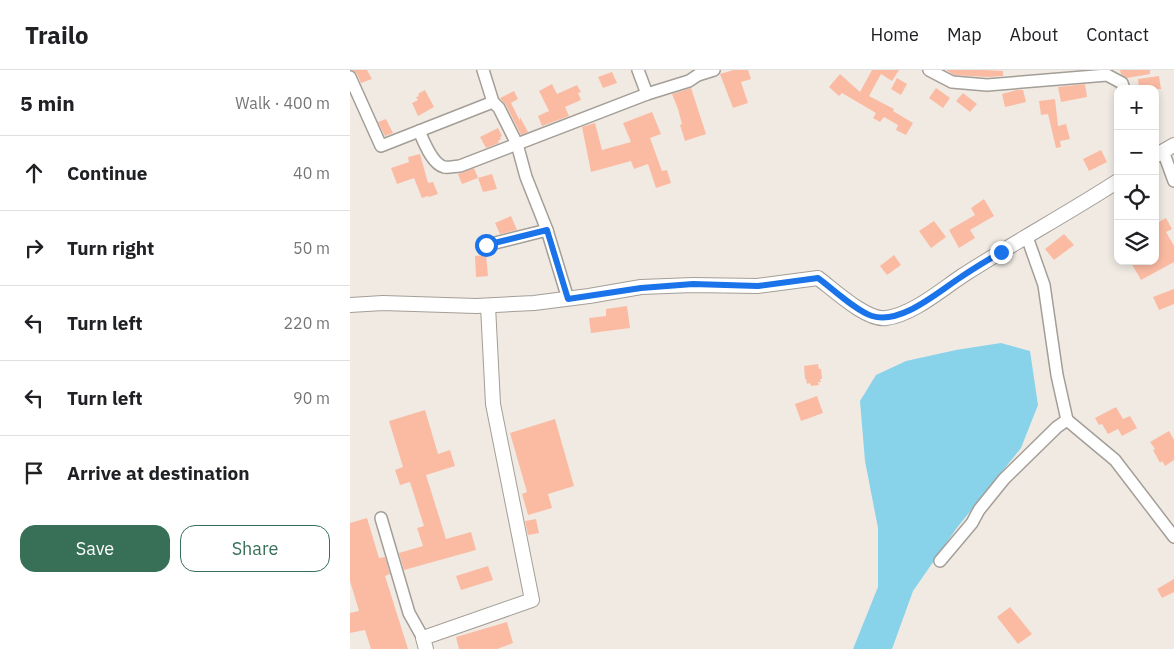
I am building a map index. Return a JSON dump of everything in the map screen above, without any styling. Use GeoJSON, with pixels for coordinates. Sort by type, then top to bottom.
{"type":"FeatureCollection","features":[{"type":"Feature","properties":{"kind":"street"},"geometry":{"type":"LineString","coordinates":[[482,70],[493,102],[499,108],[517,144],[526,177],[547,230],[568,299]]}},
{"type":"Feature","properties":{"kind":"street"},"geometry":{"type":"LineString","coordinates":[[638,70],[647,94]]}},
{"type":"Feature","properties":{"kind":"street"},"geometry":{"type":"LineString","coordinates":[[419,131],[435,160],[441,166],[447,168],[460,166],[647,94],[689,81],[697,73],[714,70]]}},
{"type":"Feature","properties":{"kind":"street"},"geometry":{"type":"LineString","coordinates":[[929,70],[952,82],[987,86],[1107,75],[1123,85]]}},
{"type":"Feature","properties":{"kind":"street"},"geometry":{"type":"LineString","coordinates":[[350,77],[381,146],[493,102]]}},
{"type":"Feature","properties":{"kind":"street"},"geometry":{"type":"LineString","coordinates":[[1164,151],[1174,181]]}},
{"type":"Feature","properties":{"kind":"street"},"geometry":{"type":"LineString","coordinates":[[350,305],[384,303],[488,306],[568,299],[641,288],[693,284],[758,286],[818,278],[858,309],[871,316],[885,319],[907,311],[929,299],[961,277],[1114,183]]}},
{"type":"Feature","properties":{"kind":"street"},"geometry":{"type":"LineString","coordinates":[[486,245],[547,230]]}},
{"type":"Feature","properties":{"kind":"street"},"geometry":{"type":"LineString","coordinates":[[1027,237],[1044,285],[1057,375],[1067,420],[1115,460],[1174,537]]}},
{"type":"Feature","properties":{"kind":"street"},"geometry":{"type":"LineString","coordinates":[[381,518],[409,613],[425,643],[532,600],[493,404],[488,306]]}},
{"type":"Feature","properties":{"kind":"street"},"geometry":{"type":"LineString","coordinates":[[940,561],[972,524],[979,510],[1004,479],[1067,420]]}},
{"type":"Feature","properties":{"kind":"water"},"geometry":{"type":"Polygon","coordinates":[[[1001,343],[1030,351],[1038,405],[1021,448],[956,529],[913,591],[892,649],[853,649],[878,587],[878,528],[865,461],[860,401],[876,375],[906,361],[1001,343]]]}},
{"type":"Feature","properties":{"kind":"building"},"geometry":{"type":"Polygon","coordinates":[[[352,70],[367,70],[372,79],[361,83],[357,74],[352,70]]]}},
{"type":"Feature","properties":{"kind":"building"},"geometry":{"type":"Polygon","coordinates":[[[734,70],[748,70],[751,79],[741,82],[748,103],[733,108],[720,74],[734,70]]]}},
{"type":"Feature","properties":{"kind":"building"},"geometry":{"type":"Polygon","coordinates":[[[872,70],[899,70],[892,81],[881,74],[869,96],[894,109],[893,111],[913,123],[906,135],[896,130],[898,125],[884,117],[880,122],[873,118],[876,113],[842,93],[839,96],[829,87],[840,74],[860,92],[872,70]]]}},
{"type":"Feature","properties":{"kind":"building"},"geometry":{"type":"Polygon","coordinates":[[[946,70],[1003,71],[1003,76],[954,75],[946,70]]]}},
{"type":"Feature","properties":{"kind":"building"},"geometry":{"type":"Polygon","coordinates":[[[1120,70],[1150,70],[1150,74],[1127,78],[1121,74],[1120,70]]]}},
{"type":"Feature","properties":{"kind":"building"},"geometry":{"type":"Polygon","coordinates":[[[612,72],[617,83],[603,88],[598,77],[612,72]]]}},
{"type":"Feature","properties":{"kind":"building"},"geometry":{"type":"Polygon","coordinates":[[[1159,76],[1161,89],[1159,89],[1159,85],[1139,85],[1138,79],[1159,76]]]}},
{"type":"Feature","properties":{"kind":"building"},"geometry":{"type":"Polygon","coordinates":[[[897,78],[907,84],[901,95],[891,89],[897,78]]]}},
{"type":"Feature","properties":{"kind":"building"},"geometry":{"type":"Polygon","coordinates":[[[552,84],[557,94],[577,85],[581,92],[578,93],[581,100],[565,107],[569,116],[542,126],[538,116],[549,111],[539,91],[552,84]]]}},
{"type":"Feature","properties":{"kind":"building"},"geometry":{"type":"Polygon","coordinates":[[[1085,84],[1087,97],[1061,102],[1058,87],[1085,84]]]}},
{"type":"Feature","properties":{"kind":"building"},"geometry":{"type":"Polygon","coordinates":[[[691,88],[706,134],[685,141],[678,109],[672,94],[691,88]]]}},
{"type":"Feature","properties":{"kind":"building"},"geometry":{"type":"Polygon","coordinates":[[[936,88],[950,98],[943,108],[929,98],[936,88]]]}},
{"type":"Feature","properties":{"kind":"building"},"geometry":{"type":"Polygon","coordinates":[[[425,90],[434,107],[418,116],[412,103],[418,100],[416,97],[419,96],[418,94],[425,90]]]}},
{"type":"Feature","properties":{"kind":"building"},"geometry":{"type":"Polygon","coordinates":[[[1023,90],[1026,102],[1005,107],[1002,94],[1023,90]]]}},
{"type":"Feature","properties":{"kind":"building"},"geometry":{"type":"Polygon","coordinates":[[[514,91],[518,99],[511,103],[528,132],[521,135],[506,105],[500,98],[514,91]]]}},
{"type":"Feature","properties":{"kind":"building"},"geometry":{"type":"Polygon","coordinates":[[[963,93],[977,104],[970,112],[956,101],[963,93]]]}},
{"type":"Feature","properties":{"kind":"building"},"geometry":{"type":"Polygon","coordinates":[[[1055,99],[1058,126],[1066,124],[1070,139],[1060,141],[1061,147],[1056,148],[1048,114],[1041,115],[1039,101],[1055,99]]]}},
{"type":"Feature","properties":{"kind":"building"},"geometry":{"type":"Polygon","coordinates":[[[652,112],[661,134],[650,138],[662,171],[667,170],[671,183],[656,188],[648,164],[634,169],[631,161],[591,172],[582,127],[595,123],[602,150],[631,142],[623,123],[652,112]]]}},
{"type":"Feature","properties":{"kind":"building"},"geometry":{"type":"Polygon","coordinates":[[[386,119],[393,133],[385,136],[378,122],[386,119]]]}},
{"type":"Feature","properties":{"kind":"building"},"geometry":{"type":"Polygon","coordinates":[[[498,128],[502,136],[498,141],[499,143],[486,148],[480,137],[498,128]]]}},
{"type":"Feature","properties":{"kind":"building"},"geometry":{"type":"Polygon","coordinates":[[[1101,150],[1107,162],[1089,171],[1083,159],[1101,150]]]}},
{"type":"Feature","properties":{"kind":"building"},"geometry":{"type":"Polygon","coordinates":[[[420,154],[428,183],[433,182],[438,194],[422,198],[414,178],[397,184],[391,168],[409,162],[408,157],[420,154]]]}},
{"type":"Feature","properties":{"kind":"building"},"geometry":{"type":"Polygon","coordinates":[[[474,168],[478,178],[462,184],[458,174],[474,168]]]}},
{"type":"Feature","properties":{"kind":"building"},"geometry":{"type":"Polygon","coordinates":[[[492,174],[497,189],[483,192],[478,178],[492,174]]]}},
{"type":"Feature","properties":{"kind":"building"},"geometry":{"type":"Polygon","coordinates":[[[984,199],[994,216],[970,230],[975,238],[959,248],[949,230],[975,215],[971,208],[984,199]]]}},
{"type":"Feature","properties":{"kind":"building"},"geometry":{"type":"Polygon","coordinates":[[[511,216],[517,230],[500,234],[495,223],[511,216]]]}},
{"type":"Feature","properties":{"kind":"building"},"geometry":{"type":"Polygon","coordinates":[[[1166,218],[1172,229],[1166,232],[1174,246],[1174,262],[1141,280],[1132,265],[1159,265],[1159,222],[1166,218]]]}},
{"type":"Feature","properties":{"kind":"building"},"geometry":{"type":"Polygon","coordinates":[[[934,221],[946,237],[931,248],[919,231],[934,221]]]}},
{"type":"Feature","properties":{"kind":"building"},"geometry":{"type":"Polygon","coordinates":[[[1064,234],[1074,245],[1054,260],[1045,249],[1064,234]]]}},
{"type":"Feature","properties":{"kind":"building"},"geometry":{"type":"Polygon","coordinates":[[[486,255],[488,276],[476,277],[475,256],[486,255]]]}},
{"type":"Feature","properties":{"kind":"building"},"geometry":{"type":"Polygon","coordinates":[[[894,255],[901,265],[887,275],[880,266],[894,255]]]}},
{"type":"Feature","properties":{"kind":"building"},"geometry":{"type":"Polygon","coordinates":[[[1174,289],[1174,304],[1159,310],[1153,297],[1174,289]]]}},
{"type":"Feature","properties":{"kind":"building"},"geometry":{"type":"Polygon","coordinates":[[[627,306],[630,328],[591,333],[589,318],[606,316],[606,309],[627,306]]]}},
{"type":"Feature","properties":{"kind":"building"},"geometry":{"type":"Polygon","coordinates":[[[818,364],[819,369],[821,369],[822,379],[820,379],[821,382],[818,382],[819,385],[811,386],[810,383],[807,384],[805,379],[804,366],[818,364]]]}},
{"type":"Feature","properties":{"kind":"building"},"geometry":{"type":"Polygon","coordinates":[[[817,396],[823,413],[801,421],[795,404],[817,396]]]}},
{"type":"Feature","properties":{"kind":"building"},"geometry":{"type":"Polygon","coordinates":[[[1116,407],[1123,419],[1130,416],[1137,428],[1122,436],[1118,429],[1108,434],[1102,424],[1099,425],[1095,418],[1116,407]]]}},
{"type":"Feature","properties":{"kind":"building"},"geometry":{"type":"Polygon","coordinates":[[[425,410],[438,454],[450,450],[455,466],[426,475],[446,539],[471,532],[476,550],[404,570],[399,553],[423,546],[417,528],[424,526],[410,482],[400,485],[395,470],[403,467],[389,421],[425,410]]]}},
{"type":"Feature","properties":{"kind":"building"},"geometry":{"type":"Polygon","coordinates":[[[555,419],[574,486],[548,494],[552,508],[528,515],[522,494],[527,492],[510,433],[555,419]]]}},
{"type":"Feature","properties":{"kind":"building"},"geometry":{"type":"Polygon","coordinates":[[[1169,431],[1174,440],[1174,460],[1165,466],[1162,461],[1160,463],[1153,450],[1155,449],[1150,442],[1169,431]]]}},
{"type":"Feature","properties":{"kind":"building"},"geometry":{"type":"Polygon","coordinates":[[[367,518],[379,558],[385,557],[390,574],[385,576],[408,649],[371,649],[365,630],[350,633],[350,613],[359,611],[350,581],[350,523],[367,518]]]}},
{"type":"Feature","properties":{"kind":"building"},"geometry":{"type":"Polygon","coordinates":[[[536,519],[539,533],[528,535],[525,521],[536,519]]]}},
{"type":"Feature","properties":{"kind":"building"},"geometry":{"type":"Polygon","coordinates":[[[488,566],[493,580],[461,590],[456,576],[488,566]]]}},
{"type":"Feature","properties":{"kind":"building"},"geometry":{"type":"Polygon","coordinates":[[[1174,579],[1174,592],[1162,598],[1157,589],[1174,579]]]}},
{"type":"Feature","properties":{"kind":"building"},"geometry":{"type":"Polygon","coordinates":[[[1010,607],[1032,634],[1018,644],[997,617],[1010,607]]]}},
{"type":"Feature","properties":{"kind":"building"},"geometry":{"type":"Polygon","coordinates":[[[507,622],[513,643],[497,649],[459,649],[456,637],[507,622]]]}},
{"type":"Feature","properties":{"kind":"route"},"geometry":{"type":"LineString","coordinates":[[486,245],[547,230],[568,299],[641,288],[693,284],[758,286],[818,278],[858,309],[871,316],[885,319],[907,311],[929,299],[1001,252]]}}]}
